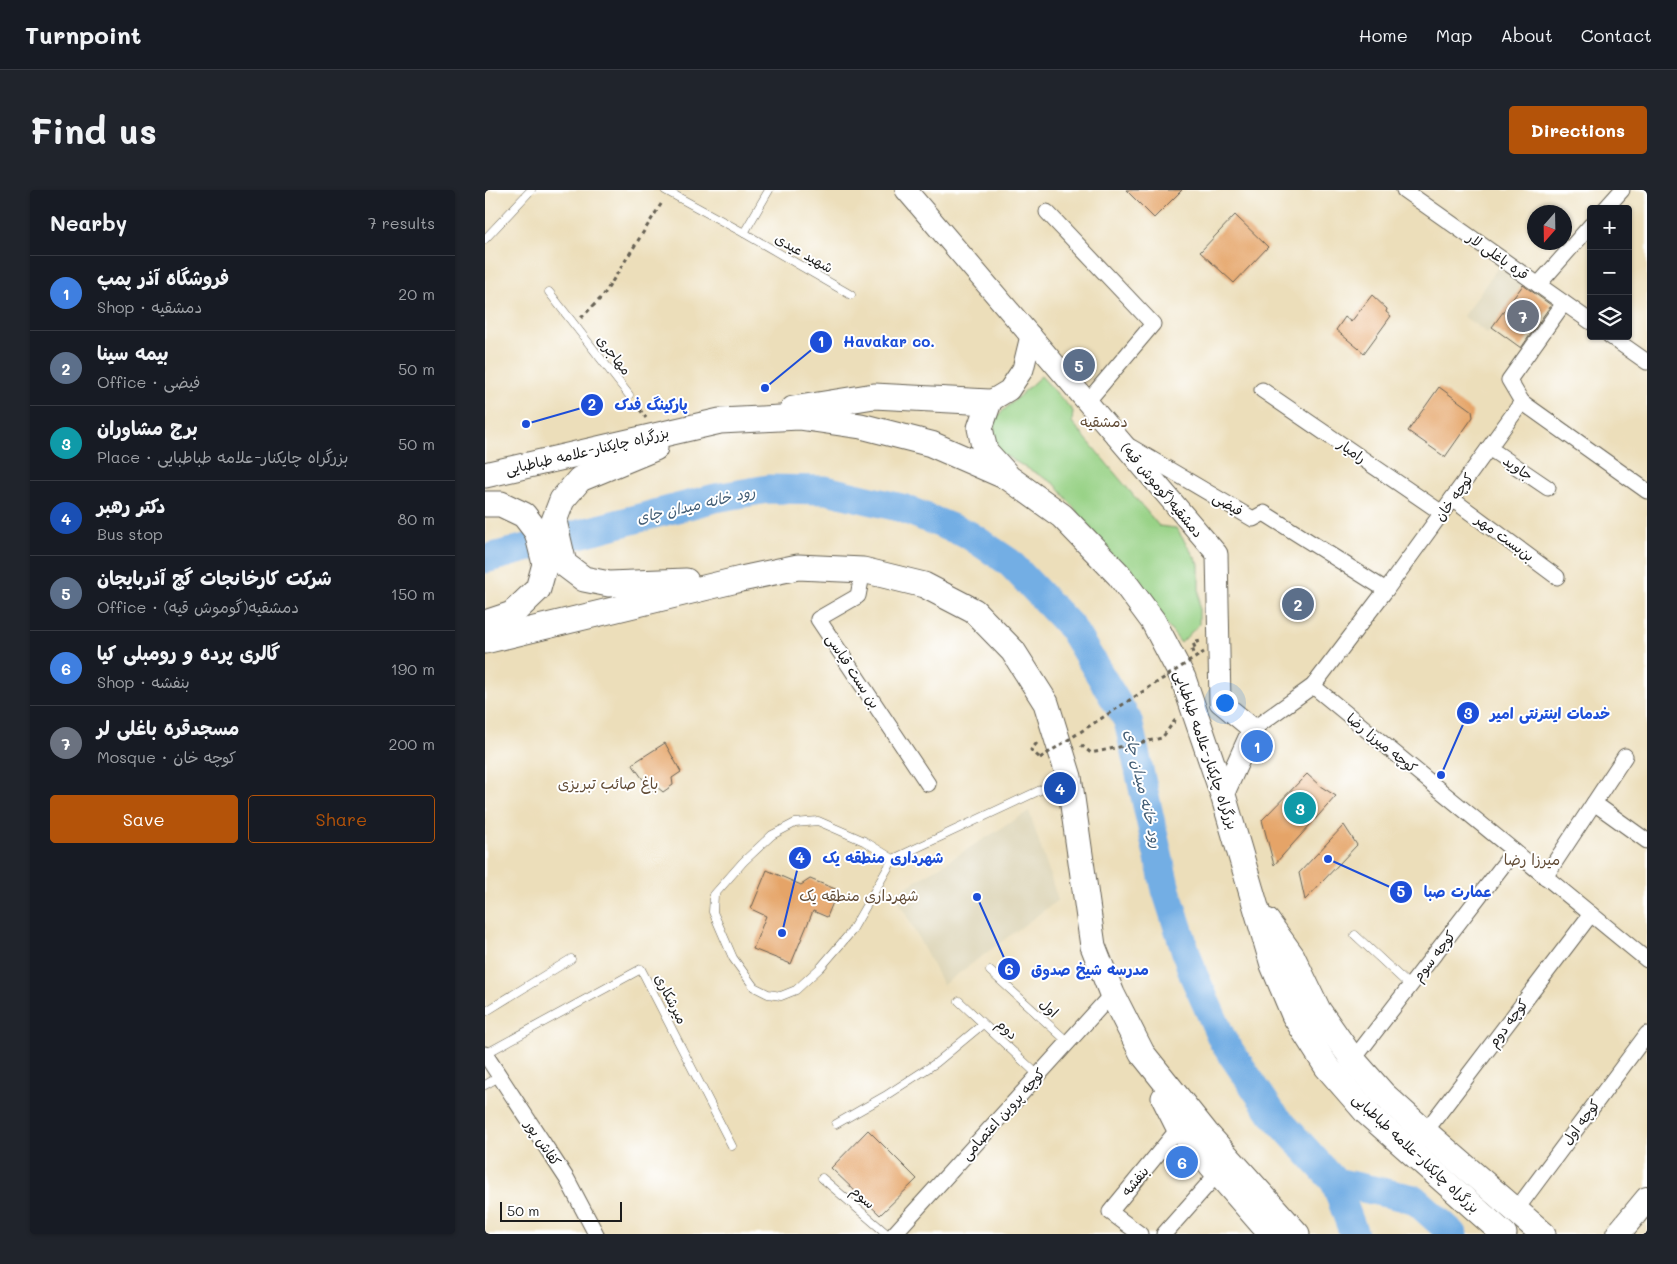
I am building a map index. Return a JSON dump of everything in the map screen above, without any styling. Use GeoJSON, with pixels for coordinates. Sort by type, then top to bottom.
{"type":"FeatureCollection","features":[{"type":"Feature","properties":{"kind":"highway"},"geometry":{"type":"LineString","coordinates":[[741,579],[609,584],[584,579],[564,564],[554,521],[562,500],[580,479],[720,421],[874,396],[989,402],[980,428],[985,450],[1009,478]]}},
{"type":"Feature","properties":{"kind":"highway","name":"بزرگراه چایکنار-علامه طباطبایی"},"geometry":{"type":"LineString","coordinates":[[485,475],[720,421],[799,417],[861,426],[931,444],[1009,478],[1063,516],[1119,575],[1153,621],[1183,678],[1223,795],[1273,965],[1294,1015],[1327,1067],[1367,1113],[1504,1234]]}},
{"type":"Feature","properties":{"kind":"highway"},"geometry":{"type":"LineString","coordinates":[[485,623],[512,614],[538,589],[545,564],[537,532],[524,515],[493,504]]}},
{"type":"Feature","properties":{"kind":"highway"},"geometry":{"type":"LineString","coordinates":[[485,641],[798,567],[863,570],[924,585],[974,611],[1013,651],[1046,703],[1069,778],[1093,946],[1112,994],[1179,1128],[1271,1234]]}},
{"type":"Feature","properties":{"kind":"highway"},"geometry":{"type":"LineString","coordinates":[[1256,904],[1292,956],[1318,1010],[1353,1060],[1383,1094],[1543,1234]]}},
{"type":"Feature","properties":{"kind":"highway"},"geometry":{"type":"LineString","coordinates":[[1142,1053],[1206,1133],[1297,1234]]}},
{"type":"Feature","properties":{"kind":"main road","name":"دمشقیه(گوموش قیه)"},"geometry":{"type":"LineString","coordinates":[[906,190],[1217,554],[1220,702],[1253,729]]}},
{"type":"Feature","properties":{"kind":"main road"},"geometry":{"type":"LineString","coordinates":[[989,402],[1009,390],[1023,369],[1031,336]]}},
{"type":"Feature","properties":{"kind":"main road"},"geometry":{"type":"LineString","coordinates":[[1223,795],[1253,729]]}},
{"type":"Feature","properties":{"kind":"main road"},"geometry":{"type":"LineString","coordinates":[[1618,1234],[1647,1199]]}},
{"type":"Feature","properties":{"kind":"street","name":"قره باغلی لار"},"geometry":{"type":"LineString","coordinates":[[1404,190],[1587,319]]}},
{"type":"Feature","properties":{"kind":"street"},"geometry":{"type":"LineString","coordinates":[[1609,205],[1622,190]]}},
{"type":"Feature","properties":{"kind":"street"},"geometry":{"type":"LineString","coordinates":[[1047,212],[1153,324],[1087,402]]}},
{"type":"Feature","properties":{"kind":"street"},"geometry":{"type":"LineString","coordinates":[[1538,285],[1587,230]]}},
{"type":"Feature","properties":{"kind":"street"},"geometry":{"type":"LineString","coordinates":[[1564,303],[1509,380],[1521,402],[1647,491]]}},
{"type":"Feature","properties":{"kind":"street"},"geometry":{"type":"LineString","coordinates":[[1616,340],[1647,362]]}},
{"type":"Feature","properties":{"kind":"street","name":"رامیار"},"geometry":{"type":"LineString","coordinates":[[1263,390],[1442,513]]}},
{"type":"Feature","properties":{"kind":"street","name":"کوچه خان"},"geometry":{"type":"LineString","coordinates":[[1313,686],[1386,590],[1521,402]]}},
{"type":"Feature","properties":{"kind":"street","name":"فیضی"},"geometry":{"type":"LineString","coordinates":[[1119,440],[1253,519],[1264,513],[1386,590]]}},
{"type":"Feature","properties":{"kind":"street","name":"جاوید"},"geometry":{"type":"LineString","coordinates":[[1489,448],[1548,488]]}},
{"type":"Feature","properties":{"kind":"street","name":"بن‌بست مهر"},"geometry":{"type":"LineString","coordinates":[[1452,499],[1557,577]]}},
{"type":"Feature","properties":{"kind":"street","name":"بن بست قیاسی"},"geometry":{"type":"LineString","coordinates":[[863,570],[858,596],[818,619],[927,784]]}},
{"type":"Feature","properties":{"kind":"street"},"geometry":{"type":"LineString","coordinates":[[1253,729],[1313,686]]}},
{"type":"Feature","properties":{"kind":"street","name":"کوچه میرزا رضا"},"geometry":{"type":"LineString","coordinates":[[1313,686],[1647,960]]}},
{"type":"Feature","properties":{"kind":"street"},"geometry":{"type":"LineString","coordinates":[[1545,877],[1625,756]]}},
{"type":"Feature","properties":{"kind":"street"},"geometry":{"type":"LineString","coordinates":[[1594,803],[1647,841]]}},
{"type":"Feature","properties":{"kind":"street","name":"کوچه سوم"},"geometry":{"type":"LineString","coordinates":[[1353,1060],[1514,851]]}},
{"type":"Feature","properties":{"kind":"street","name":"کوچه دوم"},"geometry":{"type":"LineString","coordinates":[[1425,1132],[1591,914]]}},
{"type":"Feature","properties":{"kind":"street","name":"کوچه پروین اعتصامی"},"geometry":{"type":"LineString","coordinates":[[894,1234],[1112,994]]}},
{"type":"Feature","properties":{"kind":"street","name":"کوچه اول"},"geometry":{"type":"LineString","coordinates":[[1516,1210],[1647,1034]]}},
{"type":"Feature","properties":{"kind":"street","name":"کفاش پور"},"geometry":{"type":"LineString","coordinates":[[485,1054],[567,1179],[596,1234]]}},
{"type":"Feature","properties":{"kind":"street","name":"بنفشه"},"geometry":{"type":"LineString","coordinates":[[1140,1234],[1110,1212],[1179,1128]]}},
{"type":"Feature","properties":{"kind":"street"},"geometry":{"type":"LineString","coordinates":[[1164,1234],[1218,1173]]}},
{"type":"Feature","properties":{"kind":"lane"},"geometry":{"type":"LineString","coordinates":[[485,239],[531,190]]}},
{"type":"Feature","properties":{"kind":"lane"},"geometry":{"type":"LineString","coordinates":[[744,232],[769,190]]}},
{"type":"Feature","properties":{"kind":"lane","name":"شهید عیدی"},"geometry":{"type":"LineString","coordinates":[[667,191],[744,232],[851,295]]}},
{"type":"Feature","properties":{"kind":"lane","name":"مهاجری"},"geometry":{"type":"LineString","coordinates":[[549,292],[629,395]]}},
{"type":"Feature","properties":{"kind":"lane"},"geometry":{"type":"LineString","coordinates":[[893,859],[864,840],[818,821],[795,824],[771,835],[743,862],[714,896],[713,912],[733,958],[755,987],[768,994],[781,996],[796,990],[821,967],[851,932],[893,859],[1069,778]]}},
{"type":"Feature","properties":{"kind":"lane"},"geometry":{"type":"LineString","coordinates":[[1355,935],[1411,986]]}},
{"type":"Feature","properties":{"kind":"lane"},"geometry":{"type":"LineString","coordinates":[[485,1012],[571,959]]}},
{"type":"Feature","properties":{"kind":"lane","name":"میرشکاری"},"geometry":{"type":"LineString","coordinates":[[485,1054],[641,969],[732,1146]]}},
{"type":"Feature","properties":{"kind":"lane","name":"اول"},"geometry":{"type":"LineString","coordinates":[[990,971],[1068,1042]]}},
{"type":"Feature","properties":{"kind":"lane","name":"دوم"},"geometry":{"type":"LineString","coordinates":[[959,1001],[1038,1075]]}},
{"type":"Feature","properties":{"kind":"lane"},"geometry":{"type":"LineString","coordinates":[[836,1124],[885,1096],[936,1063],[983,1024]]}},
{"type":"Feature","properties":{"kind":"lane"},"geometry":{"type":"LineString","coordinates":[[485,1085],[499,1077]]}},
{"type":"Feature","properties":{"kind":"lane","name":"سوم"},"geometry":{"type":"LineString","coordinates":[[822,1178],[887,1234]]}},
{"type":"Feature","properties":{"kind":"path"},"geometry":{"type":"LineString","coordinates":[[574,324],[603,296],[667,191]]}},
{"type":"Feature","properties":{"kind":"path","name":"مهاجری"},"geometry":{"type":"LineString","coordinates":[[629,395],[658,435]]}},
{"type":"Feature","properties":{"kind":"path"},"geometry":{"type":"LineString","coordinates":[[1042,750],[1036,744],[1031,750],[1040,758],[1204,652]]}},
{"type":"Feature","properties":{"kind":"path"},"geometry":{"type":"LineString","coordinates":[[1091,753],[1162,738]]}},
{"type":"Feature","properties":{"kind":"shaded area"},"geometry":{"type":"Polygon","coordinates":[[[1500,265],[1524,284],[1488,334],[1463,316],[1500,265]]]}},
{"type":"Feature","properties":{"kind":"shaded area"},"geometry":{"type":"Polygon","coordinates":[[[1029,811],[1058,900],[943,985],[895,894],[1029,811]]]}},
{"type":"Feature","properties":{"kind":"green space"},"geometry":{"type":"Polygon","coordinates":[[[1041,376],[1073,411],[1072,422],[1159,526],[1176,528],[1199,564],[1199,624],[1181,643],[1055,484],[997,451],[993,420],[1041,376]]]}},
{"type":"Feature","properties":{"kind":"building"},"geometry":{"type":"Polygon","coordinates":[[[1126,190],[1182,190],[1154,218],[1126,190]]]}},
{"type":"Feature","properties":{"kind":"building"},"geometry":{"type":"Polygon","coordinates":[[[1235,215],[1268,247],[1234,283],[1200,252],[1235,215]]]}},
{"type":"Feature","properties":{"kind":"building"},"geometry":{"type":"Polygon","coordinates":[[[1523,285],[1551,305],[1521,348],[1492,327],[1523,285]]]}},
{"type":"Feature","properties":{"kind":"building"},"geometry":{"type":"Polygon","coordinates":[[[1372,295],[1387,309],[1386,312],[1391,316],[1364,353],[1336,330],[1345,317],[1351,322],[1372,295]]]}},
{"type":"Feature","properties":{"kind":"building"},"geometry":{"type":"Polygon","coordinates":[[[1439,387],[1472,411],[1473,417],[1445,457],[1408,431],[1439,387]]]}},
{"type":"Feature","properties":{"kind":"building"},"geometry":{"type":"Polygon","coordinates":[[[665,743],[681,772],[672,778],[673,785],[663,792],[657,787],[652,792],[632,764],[665,743]]]}},
{"type":"Feature","properties":{"kind":"building"},"geometry":{"type":"Polygon","coordinates":[[[1307,774],[1320,786],[1336,796],[1274,865],[1262,820],[1307,774]]]}},
{"type":"Feature","properties":{"kind":"building"},"geometry":{"type":"Polygon","coordinates":[[[1344,825],[1357,845],[1305,900],[1299,873],[1344,825]]]}},
{"type":"Feature","properties":{"kind":"building","name":"شهرداری منطقه یک"},"geometry":{"type":"Polygon","coordinates":[[[767,870],[801,885],[810,879],[838,890],[827,917],[813,911],[791,964],[753,949],[766,916],[751,909],[767,870]]]}},
{"type":"Feature","properties":{"kind":"building"},"geometry":{"type":"Polygon","coordinates":[[[868,1130],[917,1179],[880,1215],[831,1168],[868,1130]]]}},
{"type":"Feature","properties":{"kind":"waterway","name":"رود خانه میدان چای"},"geometry":{"type":"LineString","coordinates":[[485,559],[715,498],[768,489],[826,490],[902,508],[969,535],[1009,562],[1071,627],[1128,721],[1166,890],[1193,974],[1223,1041],[1272,1113],[1335,1182],[1414,1199],[1453,1234]]}},
{"type":"Feature","properties":{"kind":"waterway"},"geometry":{"type":"LineString","coordinates":[[1335,1182],[1354,1234]]}},
{"type":"Feature","properties":{"kind":"place","name":"مسجدقره باغلی لر"},"geometry":{"type":"Point","coordinates":[1523,316]}},
{"type":"Feature","properties":{"kind":"place","name":"شرکت کارخانجات گچ آذربایجان"},"geometry":{"type":"Point","coordinates":[1079,365]}},
{"type":"Feature","properties":{"kind":"place","name":"Havakar co."},"geometry":{"type":"Point","coordinates":[765,388]}},
{"type":"Feature","properties":{"kind":"place","name":"پارکینگ فدک"},"geometry":{"type":"Point","coordinates":[526,424]}},
{"type":"Feature","properties":{"kind":"place","name":"بیمه سینا"},"geometry":{"type":"Point","coordinates":[1298,604]}},
{"type":"Feature","properties":{"kind":"place","name":"فروشگاه آذر پمپ"},"geometry":{"type":"Point","coordinates":[1257,746]}},
{"type":"Feature","properties":{"kind":"place","name":"خدمات اینترنتی امیر"},"geometry":{"type":"Point","coordinates":[1441,775]}},
{"type":"Feature","properties":{"kind":"place","name":"دکتر رهبر"},"geometry":{"type":"Point","coordinates":[1060,788]}},
{"type":"Feature","properties":{"kind":"place","name":"برج مشاوران"},"geometry":{"type":"Point","coordinates":[1300,808]}},
{"type":"Feature","properties":{"kind":"place","name":"عمارت صبا"},"geometry":{"type":"Point","coordinates":[1328,859]}},
{"type":"Feature","properties":{"kind":"place","name":"مدرسه شیخ صدوق"},"geometry":{"type":"Point","coordinates":[977,897]}},
{"type":"Feature","properties":{"kind":"place","name":"شهرداری منطقه یک"},"geometry":{"type":"Point","coordinates":[782,933]}},
{"type":"Feature","properties":{"kind":"place","name":"گالری پرده و رومبلی کیا"},"geometry":{"type":"Point","coordinates":[1182,1162]}},
{"type":"Feature","properties":{"kind":"district","name":"دمشقیه"},"geometry":{"type":"Point","coordinates":[1104,422]}},
{"type":"Feature","properties":{"kind":"district","name":"باغ صائب تبریزی"},"geometry":{"type":"Point","coordinates":[608,784]}},
{"type":"Feature","properties":{"kind":"district","name":"میرزا رضا"},"geometry":{"type":"Point","coordinates":[1532,860]}},
{"type":"Feature","properties":{"kind":"district","name":"شهرداری منطقه یک"},"geometry":{"type":"Point","coordinates":[859,896]}}]}
